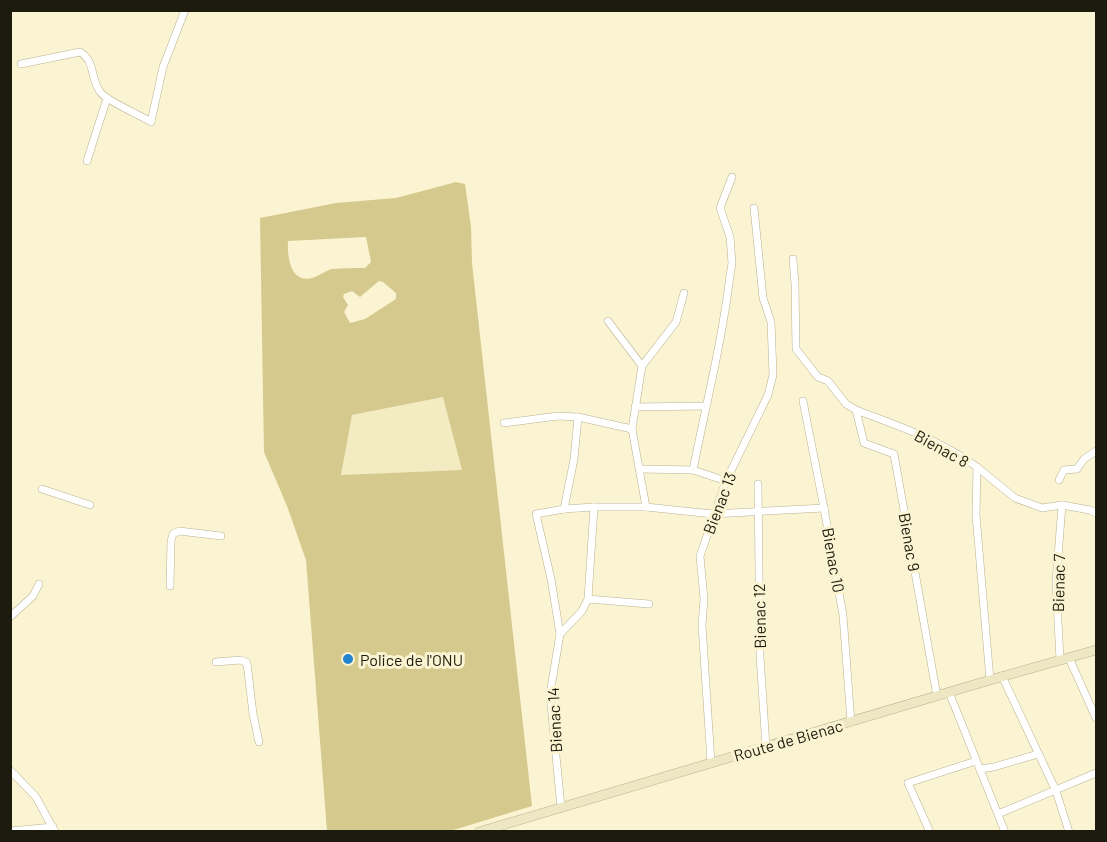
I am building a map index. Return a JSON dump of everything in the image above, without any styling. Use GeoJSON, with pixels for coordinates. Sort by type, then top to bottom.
{"type":"FeatureCollection","features":[{"type":"Feature","properties":{"kind":"main road","name":"Route de Bienac"},"geometry":{"type":"LineString","coordinates":[[479,831],[1096,650]]}},
{"type":"Feature","properties":{"kind":"street"},"geometry":{"type":"LineString","coordinates":[[21,64],[80,52],[88,57],[98,88],[107,98],[151,122],[163,67],[185,10]]}},
{"type":"Feature","properties":{"kind":"street"},"geometry":{"type":"LineString","coordinates":[[87,161],[107,98]]}},
{"type":"Feature","properties":{"kind":"street"},"geometry":{"type":"LineString","coordinates":[[693,470],[717,356],[732,263],[728,227],[720,208],[732,177]]}},
{"type":"Feature","properties":{"kind":"street","name":"Bienac 13"},"geometry":{"type":"LineString","coordinates":[[711,762],[700,556],[726,481],[768,395],[773,375],[771,322],[762,298],[754,208]]}},
{"type":"Feature","properties":{"kind":"street","name":"Bienac 8"},"geometry":{"type":"LineString","coordinates":[[793,259],[796,349],[818,377],[828,381],[846,404],[856,410],[925,435],[977,467],[976,515],[990,680]]}},
{"type":"Feature","properties":{"kind":"street"},"geometry":{"type":"LineString","coordinates":[[646,507],[632,429],[642,366],[675,322],[684,293]]}},
{"type":"Feature","properties":{"kind":"street"},"geometry":{"type":"LineString","coordinates":[[608,321],[642,366]]}},
{"type":"Feature","properties":{"kind":"street","name":"Bienac 10"},"geometry":{"type":"LineString","coordinates":[[803,401],[843,615],[851,722]]}},
{"type":"Feature","properties":{"kind":"street"},"geometry":{"type":"LineString","coordinates":[[635,407],[706,406]]}},
{"type":"Feature","properties":{"kind":"street","name":"Bienac 9"},"geometry":{"type":"LineString","coordinates":[[856,410],[864,443],[894,454],[937,696]]}},
{"type":"Feature","properties":{"kind":"street"},"geometry":{"type":"LineString","coordinates":[[504,423],[558,416],[578,417],[632,429]]}},
{"type":"Feature","properties":{"kind":"street"},"geometry":{"type":"LineString","coordinates":[[578,417],[564,509],[646,507],[713,514],[824,508]]}},
{"type":"Feature","properties":{"kind":"street"},"geometry":{"type":"LineString","coordinates":[[1059,480],[1064,470],[1077,469],[1084,459],[1096,451]]}},
{"type":"Feature","properties":{"kind":"street"},"geometry":{"type":"LineString","coordinates":[[977,467],[1015,498],[1042,508],[1062,505],[1096,513]]}},
{"type":"Feature","properties":{"kind":"street"},"geometry":{"type":"LineString","coordinates":[[640,469],[693,470],[726,481]]}},
{"type":"Feature","properties":{"kind":"street","name":"Bienac 12"},"geometry":{"type":"LineString","coordinates":[[758,484],[760,656],[766,747]]}},
{"type":"Feature","properties":{"kind":"street"},"geometry":{"type":"LineString","coordinates":[[42,489],[90,505]]}},
{"type":"Feature","properties":{"kind":"street","name":"Bienac 7"},"geometry":{"type":"LineString","coordinates":[[1062,505],[1056,582],[1064,659]]}},
{"type":"Feature","properties":{"kind":"street"},"geometry":{"type":"LineString","coordinates":[[560,634],[582,611],[588,600],[594,507]]}},
{"type":"Feature","properties":{"kind":"street","name":"Bienac 14"},"geometry":{"type":"LineString","coordinates":[[561,807],[550,694],[560,634],[551,579],[536,514],[564,509]]}},
{"type":"Feature","properties":{"kind":"street"},"geometry":{"type":"LineString","coordinates":[[170,586],[171,541],[176,531],[221,536]]}},
{"type":"Feature","properties":{"kind":"street"},"geometry":{"type":"LineString","coordinates":[[10,617],[33,596],[39,584]]}},
{"type":"Feature","properties":{"kind":"street"},"geometry":{"type":"LineString","coordinates":[[588,600],[649,604]]}},
{"type":"Feature","properties":{"kind":"street"},"geometry":{"type":"LineString","coordinates":[[1064,659],[1096,718]]}},
{"type":"Feature","properties":{"kind":"street"},"geometry":{"type":"LineString","coordinates":[[216,662],[241,660],[247,663],[259,742]]}},
{"type":"Feature","properties":{"kind":"street"},"geometry":{"type":"LineString","coordinates":[[1002,676],[1056,791],[1070,831]]}},
{"type":"Feature","properties":{"kind":"street"},"geometry":{"type":"LineString","coordinates":[[949,692],[1005,831]]}},
{"type":"Feature","properties":{"kind":"street"},"geometry":{"type":"LineString","coordinates":[[980,769],[1038,754]]}},
{"type":"Feature","properties":{"kind":"street"},"geometry":{"type":"LineString","coordinates":[[930,831],[909,783],[976,760]]}},
{"type":"Feature","properties":{"kind":"street"},"geometry":{"type":"LineString","coordinates":[[10,770],[36,798],[54,829],[10,831]]}},
{"type":"Feature","properties":{"kind":"street"},"geometry":{"type":"LineString","coordinates":[[998,814],[1096,773]]}},
{"type":"Feature","properties":{"kind":"shaded area"},"geometry":{"type":"Polygon","coordinates":[[[456,182],[465,184],[532,806],[450,831],[327,831],[306,560],[287,506],[264,452],[260,218],[336,203],[396,198],[456,182]],[[366,237],[288,241],[288,255],[292,269],[301,278],[307,279],[332,269],[365,268],[371,262],[366,237]],[[379,281],[360,297],[352,291],[344,294],[343,297],[348,305],[344,312],[350,323],[365,319],[396,299],[396,293],[379,281]],[[443,397],[352,415],[341,475],[462,470],[443,397]]]}},
{"type":"Feature","properties":{"kind":"shaded area"},"geometry":{"type":"Polygon","coordinates":[[[444,397],[462,470],[341,475],[352,415],[444,397]]]}},
{"type":"Feature","properties":{"kind":"place","name":"Police de l'ONU"},"geometry":{"type":"Point","coordinates":[348,659]}}]}
